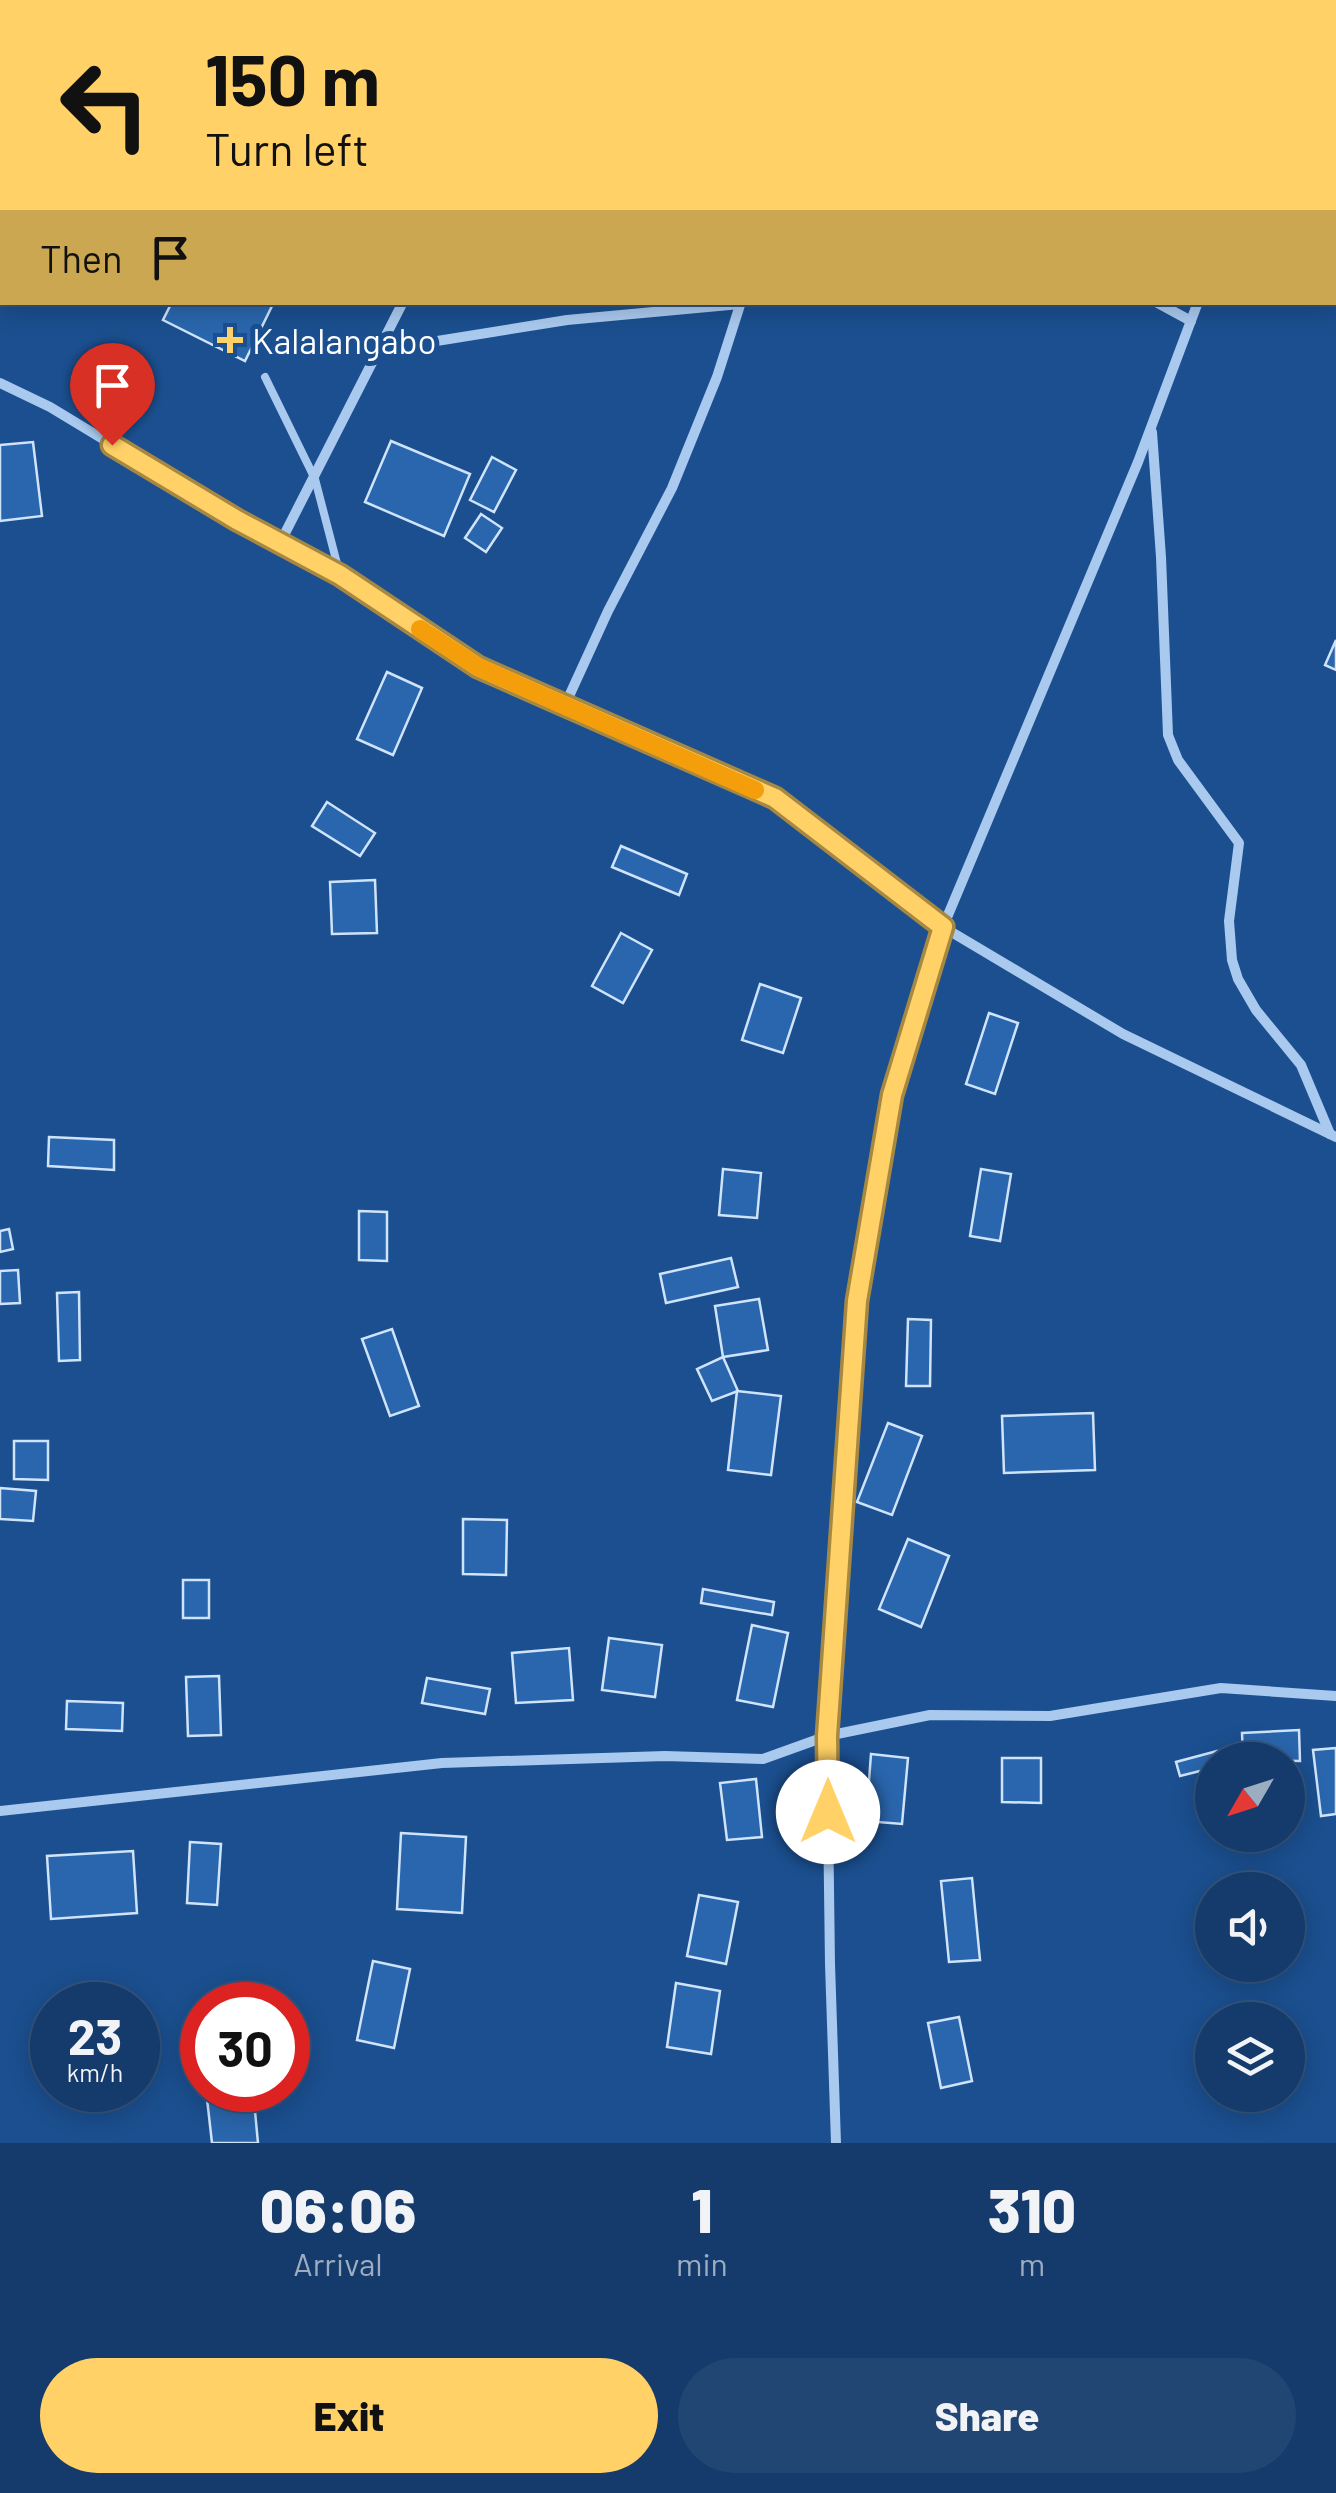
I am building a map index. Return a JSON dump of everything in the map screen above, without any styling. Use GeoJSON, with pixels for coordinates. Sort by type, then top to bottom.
{"type":"FeatureCollection","features":[{"type":"Feature","properties":{"kind":"street"},"geometry":{"type":"LineString","coordinates":[[280,543],[403,305]]}},
{"type":"Feature","properties":{"kind":"street"},"geometry":{"type":"LineString","coordinates":[[381,350],[566,320],[720,305]]}},
{"type":"Feature","properties":{"kind":"street"},"geometry":{"type":"LineString","coordinates":[[565,706],[608,611],[672,488],[717,377],[740,305]]}},
{"type":"Feature","properties":{"kind":"street"},"geometry":{"type":"LineString","coordinates":[[1161,305],[1191,322]]}},
{"type":"Feature","properties":{"kind":"street"},"geometry":{"type":"LineString","coordinates":[[836,2143],[827,1736],[857,1301],[892,1095],[943,927],[1197,305]]}},
{"type":"Feature","properties":{"kind":"street"},"geometry":{"type":"LineString","coordinates":[[0,384],[50,408],[340,575],[478,667],[775,798],[943,927],[1138,1042],[1333,1136]]}},
{"type":"Feature","properties":{"kind":"street"},"geometry":{"type":"LineString","coordinates":[[1151,425],[1168,735],[1178,760],[1238,844],[1229,944],[1238,979],[1256,1010],[1301,1065],[1333,1136]]}},
{"type":"Feature","properties":{"kind":"street"},"geometry":{"type":"LineString","coordinates":[[0,1812],[442,1764],[666,1756],[762,1759],[827,1736],[930,1715],[1050,1716],[1220,1688],[1336,1696]]}},
{"type":"Feature","properties":{"kind":"lane"},"geometry":{"type":"LineString","coordinates":[[266,377],[316,478],[340,575]]}},
{"type":"Feature","properties":{"kind":"building","name":"Kalalangabo"},"geometry":{"type":"Polygon","coordinates":[[[170,305],[273,305],[245,361],[163,320],[170,305]]]}},
{"type":"Feature","properties":{"kind":"building"},"geometry":{"type":"Polygon","coordinates":[[[391,441],[470,474],[444,536],[365,502],[391,441]]]}},
{"type":"Feature","properties":{"kind":"building"},"geometry":{"type":"Polygon","coordinates":[[[33,442],[42,516],[0,521],[0,445],[33,442]]]}},
{"type":"Feature","properties":{"kind":"building"},"geometry":{"type":"Polygon","coordinates":[[[492,457],[516,470],[494,512],[470,500],[492,457]]]}},
{"type":"Feature","properties":{"kind":"building"},"geometry":{"type":"Polygon","coordinates":[[[481,514],[502,528],[486,552],[465,538],[481,514]]]}},
{"type":"Feature","properties":{"kind":"building"},"geometry":{"type":"Polygon","coordinates":[[[1336,640],[1336,670],[1325,665],[1336,640]]]}},
{"type":"Feature","properties":{"kind":"building"},"geometry":{"type":"Polygon","coordinates":[[[387,672],[422,688],[393,755],[357,739],[387,672]]]}},
{"type":"Feature","properties":{"kind":"building"},"geometry":{"type":"Polygon","coordinates":[[[327,802],[375,833],[360,856],[312,826],[327,802]]]}},
{"type":"Feature","properties":{"kind":"building"},"geometry":{"type":"Polygon","coordinates":[[[621,846],[687,874],[679,895],[612,867],[621,846]]]}},
{"type":"Feature","properties":{"kind":"building"},"geometry":{"type":"Polygon","coordinates":[[[375,880],[377,933],[332,934],[330,882],[375,880]]]}},
{"type":"Feature","properties":{"kind":"building"},"geometry":{"type":"Polygon","coordinates":[[[621,933],[652,950],[623,1003],[592,986],[621,933]]]}},
{"type":"Feature","properties":{"kind":"building"},"geometry":{"type":"Polygon","coordinates":[[[760,984],[801,998],[783,1053],[742,1040],[760,984]]]}},
{"type":"Feature","properties":{"kind":"building"},"geometry":{"type":"Polygon","coordinates":[[[989,1013],[1018,1023],[995,1094],[966,1084],[989,1013]]]}},
{"type":"Feature","properties":{"kind":"building"},"geometry":{"type":"Polygon","coordinates":[[[49,1137],[114,1140],[114,1170],[48,1166],[49,1137]]]}},
{"type":"Feature","properties":{"kind":"building"},"geometry":{"type":"Polygon","coordinates":[[[723,1169],[761,1173],[757,1218],[719,1215],[723,1169]]]}},
{"type":"Feature","properties":{"kind":"building"},"geometry":{"type":"Polygon","coordinates":[[[981,1169],[1011,1174],[1000,1241],[970,1236],[981,1169]]]}},
{"type":"Feature","properties":{"kind":"building"},"geometry":{"type":"Polygon","coordinates":[[[359,1211],[387,1212],[387,1261],[359,1260],[359,1211]]]}},
{"type":"Feature","properties":{"kind":"building"},"geometry":{"type":"Polygon","coordinates":[[[9,1229],[13,1249],[0,1252],[0,1231],[9,1229]]]}},
{"type":"Feature","properties":{"kind":"building"},"geometry":{"type":"Polygon","coordinates":[[[731,1258],[738,1287],[666,1303],[660,1274],[731,1258]]]}},
{"type":"Feature","properties":{"kind":"building"},"geometry":{"type":"Polygon","coordinates":[[[18,1270],[20,1303],[0,1304],[0,1271],[18,1270]]]}},
{"type":"Feature","properties":{"kind":"building"},"geometry":{"type":"Polygon","coordinates":[[[79,1292],[80,1360],[59,1361],[57,1293],[79,1292]]]}},
{"type":"Feature","properties":{"kind":"building"},"geometry":{"type":"Polygon","coordinates":[[[759,1299],[768,1350],[723,1357],[715,1306],[759,1299]]]}},
{"type":"Feature","properties":{"kind":"building"},"geometry":{"type":"Polygon","coordinates":[[[908,1319],[931,1320],[930,1386],[906,1386],[908,1319]]]}},
{"type":"Feature","properties":{"kind":"building"},"geometry":{"type":"Polygon","coordinates":[[[392,1329],[419,1406],[390,1416],[362,1339],[392,1329]]]}},
{"type":"Feature","properties":{"kind":"building"},"geometry":{"type":"Polygon","coordinates":[[[723,1357],[738,1391],[712,1401],[697,1369],[723,1357]]]}},
{"type":"Feature","properties":{"kind":"building"},"geometry":{"type":"Polygon","coordinates":[[[737,1391],[781,1396],[771,1475],[728,1470],[737,1391]]]}},
{"type":"Feature","properties":{"kind":"building"},"geometry":{"type":"Polygon","coordinates":[[[1093,1413],[1095,1470],[1004,1473],[1002,1416],[1093,1413]]]}},
{"type":"Feature","properties":{"kind":"building"},"geometry":{"type":"Polygon","coordinates":[[[888,1423],[922,1436],[892,1515],[857,1502],[888,1423]]]}},
{"type":"Feature","properties":{"kind":"building"},"geometry":{"type":"Polygon","coordinates":[[[14,1441],[48,1441],[48,1480],[14,1479],[14,1441]]]}},
{"type":"Feature","properties":{"kind":"building"},"geometry":{"type":"Polygon","coordinates":[[[0,1488],[36,1491],[33,1521],[0,1519],[0,1488]]]}},
{"type":"Feature","properties":{"kind":"building"},"geometry":{"type":"Polygon","coordinates":[[[463,1519],[507,1520],[506,1575],[463,1574],[463,1519]]]}},
{"type":"Feature","properties":{"kind":"building"},"geometry":{"type":"Polygon","coordinates":[[[908,1539],[949,1556],[921,1627],[879,1609],[908,1539]]]}},
{"type":"Feature","properties":{"kind":"building"},"geometry":{"type":"Polygon","coordinates":[[[183,1580],[209,1580],[209,1618],[183,1618],[183,1580]]]}},
{"type":"Feature","properties":{"kind":"building"},"geometry":{"type":"Polygon","coordinates":[[[703,1589],[774,1602],[772,1615],[701,1603],[703,1589]]]}},
{"type":"Feature","properties":{"kind":"building"},"geometry":{"type":"Polygon","coordinates":[[[752,1625],[788,1633],[773,1707],[737,1700],[752,1625]]]}},
{"type":"Feature","properties":{"kind":"building"},"geometry":{"type":"Polygon","coordinates":[[[609,1638],[662,1645],[655,1697],[602,1690],[609,1638]]]}},
{"type":"Feature","properties":{"kind":"building"},"geometry":{"type":"Polygon","coordinates":[[[569,1648],[573,1700],[516,1703],[512,1653],[569,1648]]]}},
{"type":"Feature","properties":{"kind":"building"},"geometry":{"type":"Polygon","coordinates":[[[219,1676],[221,1735],[188,1736],[186,1677],[219,1676]]]}},
{"type":"Feature","properties":{"kind":"building"},"geometry":{"type":"Polygon","coordinates":[[[427,1678],[490,1689],[485,1714],[422,1703],[427,1678]]]}},
{"type":"Feature","properties":{"kind":"building"},"geometry":{"type":"Polygon","coordinates":[[[67,1701],[123,1703],[122,1731],[66,1729],[67,1701]]]}},
{"type":"Feature","properties":{"kind":"building"},"geometry":{"type":"Polygon","coordinates":[[[1299,1730],[1299,1742],[1242,1742],[1242,1733],[1299,1730]]]}},
{"type":"Feature","properties":{"kind":"building"},"geometry":{"type":"Polygon","coordinates":[[[1336,1748],[1336,1814],[1321,1816],[1313,1750],[1336,1748]]]}},
{"type":"Feature","properties":{"kind":"building"},"geometry":{"type":"Polygon","coordinates":[[[871,1754],[908,1758],[902,1824],[866,1821],[871,1754]]]}},
{"type":"Feature","properties":{"kind":"building"},"geometry":{"type":"Polygon","coordinates":[[[1195,1757],[1195,1772],[1180,1776],[1176,1762],[1195,1757]]]}},
{"type":"Feature","properties":{"kind":"building"},"geometry":{"type":"Polygon","coordinates":[[[1002,1758],[1041,1758],[1041,1803],[1002,1802],[1002,1758]]]}},
{"type":"Feature","properties":{"kind":"building"},"geometry":{"type":"Polygon","coordinates":[[[756,1779],[762,1837],[727,1840],[720,1783],[756,1779]]]}},
{"type":"Feature","properties":{"kind":"building"},"geometry":{"type":"Polygon","coordinates":[[[401,1833],[466,1837],[462,1913],[397,1909],[401,1833]]]}},
{"type":"Feature","properties":{"kind":"building"},"geometry":{"type":"Polygon","coordinates":[[[190,1842],[221,1844],[217,1905],[187,1903],[190,1842]]]}},
{"type":"Feature","properties":{"kind":"building"},"geometry":{"type":"Polygon","coordinates":[[[133,1851],[137,1913],[51,1919],[47,1856],[133,1851]]]}},
{"type":"Feature","properties":{"kind":"building"},"geometry":{"type":"Polygon","coordinates":[[[972,1878],[980,1960],[949,1962],[941,1881],[972,1878]]]}},
{"type":"Feature","properties":{"kind":"building"},"geometry":{"type":"Polygon","coordinates":[[[699,1895],[738,1902],[726,1964],[687,1956],[699,1895]]]}},
{"type":"Feature","properties":{"kind":"building"},"geometry":{"type":"Polygon","coordinates":[[[373,1961],[410,1969],[394,2048],[357,2040],[373,1961]]]}},
{"type":"Feature","properties":{"kind":"building"},"geometry":{"type":"Polygon","coordinates":[[[676,1983],[720,1991],[711,2054],[667,2047],[676,1983]]]}},
{"type":"Feature","properties":{"kind":"building"},"geometry":{"type":"Polygon","coordinates":[[[959,2017],[972,2081],[941,2088],[928,2023],[959,2017]]]}},
{"type":"Feature","properties":{"kind":"building"},"geometry":{"type":"Polygon","coordinates":[[[208,2112],[255,2112],[258,2143],[212,2143],[208,2112]]]}},
{"type":"Feature","properties":{"kind":"slow traffic"},"geometry":{"type":"LineString","coordinates":[[420,629],[478,667],[755,790]]}},
{"type":"Feature","properties":{"kind":"place","name":"Kalalangabo"},"geometry":{"type":"Point","coordinates":[230,340]}},
{"type":"Feature","properties":{"kind":"route"},"geometry":{"type":"LineString","coordinates":[[112,445],[237,520],[340,575],[478,667],[775,798],[943,927],[892,1095],[857,1301],[827,1736],[828,1812]]}}]}
